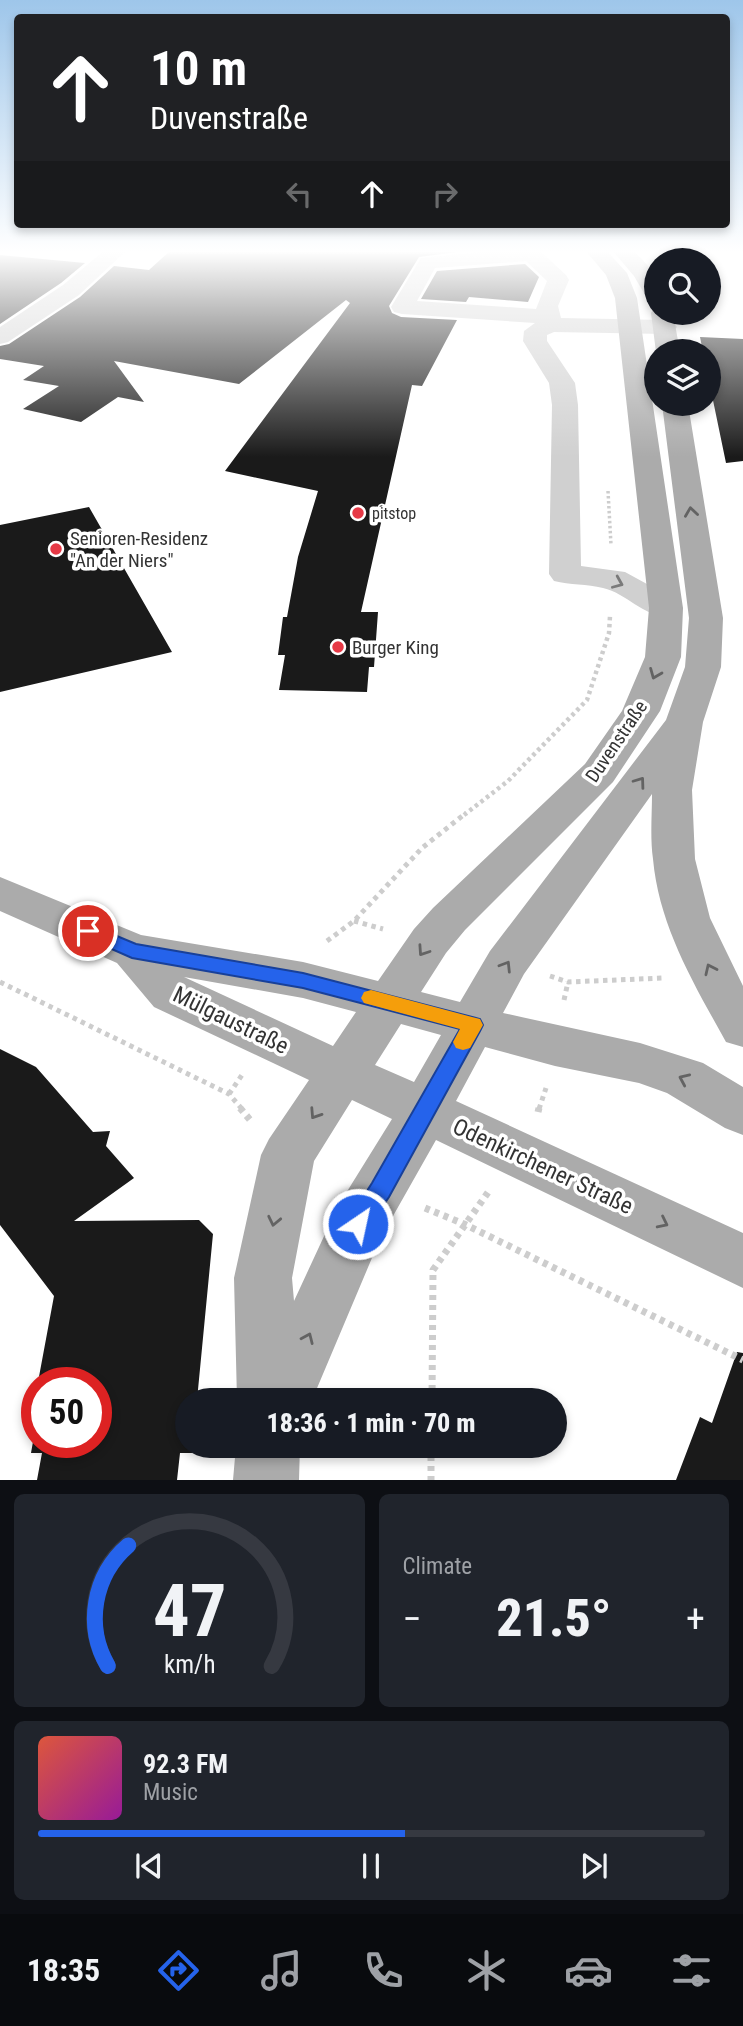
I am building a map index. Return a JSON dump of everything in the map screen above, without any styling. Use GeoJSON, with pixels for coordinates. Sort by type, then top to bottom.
{"type":"FeatureCollection","features":[{"type":"Feature","properties":{"kind":"main road","name":"Duvenstraße"},"geometry":{"type":"LineString","coordinates":[[267,1388],[262,1278],[288,1155],[430,941],[449,919],[599,773],[640,711],[663,657],[666,608],[629,319]]}},
{"type":"Feature","properties":{"kind":"main road"},"geometry":{"type":"LineString","coordinates":[[677,416],[706,618],[703,667],[684,722],[672,790],[674,859],[687,918],[713,976],[743,1028]]}},
{"type":"Feature","properties":{"kind":"main road"},"geometry":{"type":"LineString","coordinates":[[285,1388],[358,1224],[380,1190],[507,963],[684,722]]}},
{"type":"Feature","properties":{"kind":"main road","name":"Mülgaustraße"},"geometry":{"type":"LineString","coordinates":[[0,892],[132,951],[303,980],[472,1025]]}},
{"type":"Feature","properties":{"kind":"main road","name":"Mülgaustraße"},"geometry":{"type":"LineString","coordinates":[[132,951],[171,994],[342,1073]]}},
{"type":"Feature","properties":{"kind":"main road"},"geometry":{"type":"LineString","coordinates":[[472,1025],[555,1046],[640,1063],[685,1078],[743,1113]]}},
{"type":"Feature","properties":{"kind":"main road","name":"Odenkirchener Straße"},"geometry":{"type":"LineString","coordinates":[[342,1073],[743,1261]]}},
{"type":"Feature","properties":{"kind":"main road"},"geometry":{"type":"LineString","coordinates":[[266,1480],[267,1458]]}},
{"type":"Feature","properties":{"kind":"street"},"geometry":{"type":"LineString","coordinates":[[0,337],[27,319]]}},
{"type":"Feature","properties":{"kind":"street"},"geometry":{"type":"LineString","coordinates":[[530,319],[630,325],[665,331]]}},
{"type":"Feature","properties":{"kind":"street"},"geometry":{"type":"LineString","coordinates":[[550,321],[536,331],[535,341],[562,383],[565,405],[565,574],[613,579],[666,608]]}},
{"type":"Feature","properties":{"kind":"path"},"geometry":{"type":"LineString","coordinates":[[321,945],[354,922],[422,848],[508,781],[587,700],[609,633],[613,579],[608,490]]}},
{"type":"Feature","properties":{"kind":"path"},"geometry":{"type":"LineString","coordinates":[[568,982],[713,976]]}},
{"type":"Feature","properties":{"kind":"path"},"geometry":{"type":"LineString","coordinates":[[0,982],[229,1094]]}},
{"type":"Feature","properties":{"kind":"path"},"geometry":{"type":"LineString","coordinates":[[432,1388],[433,1270],[464,1224],[743,1360]]}},
{"type":"Feature","properties":{"kind":"path"},"geometry":{"type":"LineString","coordinates":[[431,1458],[431,1480]]}},
{"type":"Feature","properties":{"kind":"building"},"geometry":{"type":"Polygon","coordinates":[[[47,319],[322,319],[239,384],[114,361],[144,402],[118,397],[81,422],[23,409],[59,386],[23,380],[44,366],[0,359],[0,346],[9,344],[47,319]]]}},
{"type":"Feature","properties":{"kind":"building"},"geometry":{"type":"Polygon","coordinates":[[[338,319],[457,320],[422,386],[412,385],[361,612],[378,612],[374,667],[369,667],[367,692],[279,690],[285,655],[278,655],[283,617],[287,617],[298,557],[318,491],[225,471],[338,319]]]}},
{"type":"Feature","properties":{"kind":"building"},"geometry":{"type":"Polygon","coordinates":[[[700,337],[743,339],[743,461],[726,463],[716,416],[721,416],[721,339],[700,337]]]}},
{"type":"Feature","properties":{"kind":"building"},"geometry":{"type":"Polygon","coordinates":[[[89,507],[172,652],[0,692],[0,525],[89,507]]]}},
{"type":"Feature","properties":{"kind":"building"},"geometry":{"type":"Polygon","coordinates":[[[0,1049],[36,1067],[93,1132],[110,1131],[106,1146],[134,1178],[74,1221],[199,1220],[213,1234],[198,1388],[175,1388],[175,1458],[179,1458],[177,1480],[37,1480],[41,1458],[112,1458],[112,1367],[41,1367],[54,1296],[0,1225],[0,1049]]]}},
{"type":"Feature","properties":{"kind":"building"},"geometry":{"type":"Polygon","coordinates":[[[737,1352],[743,1353],[743,1480],[676,1480],[700,1417],[712,1423],[737,1352]]]}},
{"type":"Feature","properties":{"kind":"slow traffic"},"geometry":{"type":"LineString","coordinates":[[371,998],[472,1025],[463,1042]]}},
{"type":"Feature","properties":{"kind":"place","name":"pitstop"},"geometry":{"type":"Point","coordinates":[358,513]}},
{"type":"Feature","properties":{"kind":"place","name":"Senioren-Residenz \"An der Niers\""},"geometry":{"type":"Point","coordinates":[56,549]}},
{"type":"Feature","properties":{"kind":"place","name":"Burger King"},"geometry":{"type":"Point","coordinates":[338,647]}},
{"type":"Feature","properties":{"kind":"route"},"geometry":{"type":"LineString","coordinates":[[88,931],[132,951],[303,980],[472,1025],[380,1190],[358,1224]]}}]}
